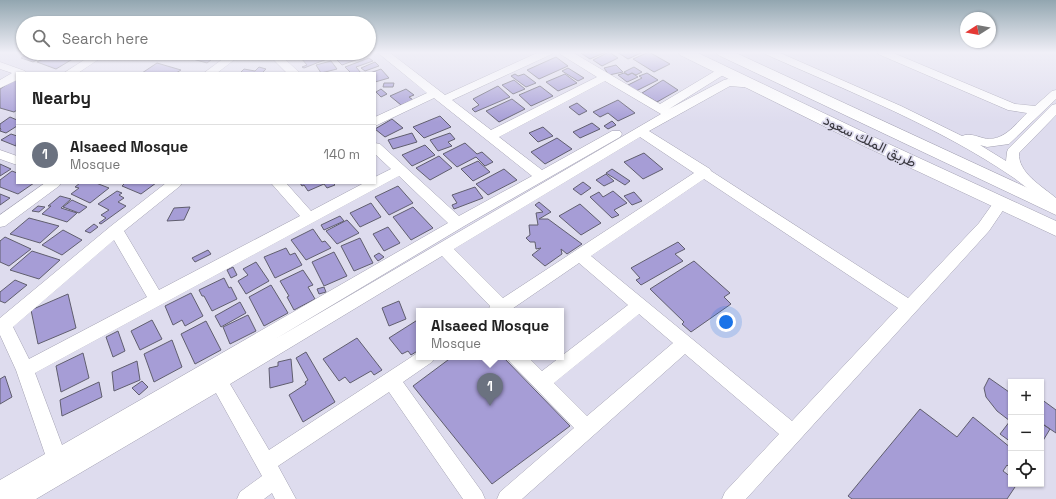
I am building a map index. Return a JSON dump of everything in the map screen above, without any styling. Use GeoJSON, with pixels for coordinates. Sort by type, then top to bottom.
{"type":"FeatureCollection","features":[{"type":"Feature","properties":{"kind":"main road","name":"طريق الملك سعود"},"geometry":{"type":"LineString","coordinates":[[735,75],[872,143],[1056,229]]}},
{"type":"Feature","properties":{"kind":"main road"},"geometry":{"type":"LineString","coordinates":[[756,75],[806,99],[827,105],[880,126]]}},
{"type":"Feature","properties":{"kind":"main road","name":"طريق الملك سعود"},"geometry":{"type":"LineString","coordinates":[[772,75],[1056,207]]}},
{"type":"Feature","properties":{"kind":"street"},"geometry":{"type":"LineString","coordinates":[[412,75],[540,176]]}},
{"type":"Feature","properties":{"kind":"street"},"geometry":{"type":"LineString","coordinates":[[376,122],[490,75]]}},
{"type":"Feature","properties":{"kind":"street"},"geometry":{"type":"LineString","coordinates":[[602,75],[665,111]]}},
{"type":"Feature","properties":{"kind":"street"},"geometry":{"type":"LineString","coordinates":[[17,499],[219,382],[640,131],[665,111],[716,75]]}},
{"type":"Feature","properties":{"kind":"street"},"geometry":{"type":"LineString","coordinates":[[821,75],[913,116],[965,137],[987,143],[1005,141],[1056,93]]}},
{"type":"Feature","properties":{"kind":"street"},"geometry":{"type":"LineString","coordinates":[[937,75],[1012,107],[1030,110],[1039,109]]}},
{"type":"Feature","properties":{"kind":"street"},"geometry":{"type":"LineString","coordinates":[[0,85],[16,76]]}},
{"type":"Feature","properties":{"kind":"street"},"geometry":{"type":"LineString","coordinates":[[490,136],[605,77]]}},
{"type":"Feature","properties":{"kind":"street"},"geometry":{"type":"LineString","coordinates":[[0,491],[57,459],[457,223],[540,176],[665,111],[728,82],[757,86]]}},
{"type":"Feature","properties":{"kind":"street"},"geometry":{"type":"LineString","coordinates":[[1012,107],[1026,122]]}},
{"type":"Feature","properties":{"kind":"street"},"geometry":{"type":"LineString","coordinates":[[1020,176],[1013,163],[1012,152],[1056,108]]}},
{"type":"Feature","properties":{"kind":"street"},"geometry":{"type":"LineString","coordinates":[[913,116],[970,146],[1020,176],[1056,207]]}},
{"type":"Feature","properties":{"kind":"street"},"geometry":{"type":"LineString","coordinates":[[640,131],[705,172],[909,307]]}},
{"type":"Feature","properties":{"kind":"street"},"geometry":{"type":"LineString","coordinates":[[376,148],[457,223]]}},
{"type":"Feature","properties":{"kind":"street"},"geometry":{"type":"LineString","coordinates":[[0,154],[16,161]]}},
{"type":"Feature","properties":{"kind":"street"},"geometry":{"type":"LineString","coordinates":[[376,182],[400,170]]}},
{"type":"Feature","properties":{"kind":"street"},"geometry":{"type":"LineString","coordinates":[[500,308],[705,172]]}},
{"type":"Feature","properties":{"kind":"street"},"geometry":{"type":"LineString","coordinates":[[0,222],[53,184]]}},
{"type":"Feature","properties":{"kind":"street"},"geometry":{"type":"LineString","coordinates":[[57,459],[25,370],[2,326],[116,230],[174,184]]}},
{"type":"Feature","properties":{"kind":"street"},"geometry":{"type":"LineString","coordinates":[[279,184],[309,217]]}},
{"type":"Feature","properties":{"kind":"street"},"geometry":{"type":"LineString","coordinates":[[25,370],[373,184]]}},
{"type":"Feature","properties":{"kind":"street"},"geometry":{"type":"LineString","coordinates":[[732,499],[984,227],[1001,203]]}},
{"type":"Feature","properties":{"kind":"street"},"geometry":{"type":"LineString","coordinates":[[116,230],[156,299]]}},
{"type":"Feature","properties":{"kind":"street"},"geometry":{"type":"LineString","coordinates":[[444,248],[498,308]]}},
{"type":"Feature","properties":{"kind":"street"},"geometry":{"type":"LineString","coordinates":[[580,255],[793,434]]}},
{"type":"Feature","properties":{"kind":"street"},"geometry":{"type":"LineString","coordinates":[[541,383],[639,305]]}},
{"type":"Feature","properties":{"kind":"street"},"geometry":{"type":"LineString","coordinates":[[507,499],[685,343]]}},
{"type":"Feature","properties":{"kind":"street"},"geometry":{"type":"LineString","coordinates":[[247,499],[270,471],[391,380],[421,360]]}},
{"type":"Feature","properties":{"kind":"street"},"geometry":{"type":"LineString","coordinates":[[519,360],[587,429]]}},
{"type":"Feature","properties":{"kind":"street"},"geometry":{"type":"LineString","coordinates":[[391,380],[475,499]]}},
{"type":"Feature","properties":{"kind":"street"},"geometry":{"type":"LineString","coordinates":[[219,382],[286,499]]}},
{"type":"Feature","properties":{"kind":"building"},"geometry":{"type":"Polygon","coordinates":[[[376,75],[387,75],[389,78],[376,82],[376,75]]]}},
{"type":"Feature","properties":{"kind":"building"},"geometry":{"type":"Polygon","coordinates":[[[526,75],[536,83],[526,87],[511,76],[526,75]]]}},
{"type":"Feature","properties":{"kind":"building"},"geometry":{"type":"Polygon","coordinates":[[[534,75],[547,75],[539,79],[534,75]]]}},
{"type":"Feature","properties":{"kind":"building"},"geometry":{"type":"Polygon","coordinates":[[[562,75],[567,75],[577,83],[558,91],[546,82],[562,75]]]}},
{"type":"Feature","properties":{"kind":"building"},"geometry":{"type":"Polygon","coordinates":[[[569,75],[580,75],[584,78],[578,81],[569,75]]]}},
{"type":"Feature","properties":{"kind":"building"},"geometry":{"type":"Polygon","coordinates":[[[618,75],[635,75],[638,77],[627,82],[618,75]]]}},
{"type":"Feature","properties":{"kind":"building"},"geometry":{"type":"Polygon","coordinates":[[[651,75],[658,80],[636,91],[628,85],[642,78],[639,76],[651,75]]]}},
{"type":"Feature","properties":{"kind":"building"},"geometry":{"type":"Polygon","coordinates":[[[16,80],[16,111],[14,112],[0,108],[0,89],[16,80]]]}},
{"type":"Feature","properties":{"kind":"building"},"geometry":{"type":"Polygon","coordinates":[[[514,80],[525,89],[513,94],[502,85],[514,80]]]}},
{"type":"Feature","properties":{"kind":"building"},"geometry":{"type":"Polygon","coordinates":[[[663,80],[678,90],[657,102],[642,93],[663,80]]]}},
{"type":"Feature","properties":{"kind":"building"},"geometry":{"type":"Polygon","coordinates":[[[384,83],[394,83],[393,87],[383,87],[384,83]]]}},
{"type":"Feature","properties":{"kind":"building"},"geometry":{"type":"Polygon","coordinates":[[[498,86],[510,97],[475,112],[472,109],[479,105],[473,99],[498,86]]]}},
{"type":"Feature","properties":{"kind":"building"},"geometry":{"type":"Polygon","coordinates":[[[540,86],[553,96],[531,106],[519,95],[540,86]]]}},
{"type":"Feature","properties":{"kind":"building"},"geometry":{"type":"Polygon","coordinates":[[[381,89],[387,94],[381,97],[376,92],[381,89]]]}},
{"type":"Feature","properties":{"kind":"building"},"geometry":{"type":"Polygon","coordinates":[[[406,89],[414,95],[409,97],[413,100],[401,105],[390,96],[406,89]]]}},
{"type":"Feature","properties":{"kind":"building"},"geometry":{"type":"Polygon","coordinates":[[[512,99],[525,109],[499,122],[486,111],[512,99]]]}},
{"type":"Feature","properties":{"kind":"building"},"geometry":{"type":"Polygon","coordinates":[[[618,100],[635,113],[618,121],[608,113],[600,117],[593,112],[618,100]]]}},
{"type":"Feature","properties":{"kind":"building"},"geometry":{"type":"Polygon","coordinates":[[[577,103],[587,111],[579,115],[569,107],[577,103]]]}},
{"type":"Feature","properties":{"kind":"building"},"geometry":{"type":"Polygon","coordinates":[[[440,116],[451,127],[424,138],[413,127],[440,116]]]}},
{"type":"Feature","properties":{"kind":"building"},"geometry":{"type":"Polygon","coordinates":[[[10,117],[16,120],[16,127],[6,133],[0,131],[0,124],[10,117]]]}},
{"type":"Feature","properties":{"kind":"building"},"geometry":{"type":"Polygon","coordinates":[[[392,119],[403,128],[385,137],[376,128],[392,119]]]}},
{"type":"Feature","properties":{"kind":"building"},"geometry":{"type":"Polygon","coordinates":[[[612,121],[616,125],[608,129],[604,126],[612,121]]]}},
{"type":"Feature","properties":{"kind":"building"},"geometry":{"type":"Polygon","coordinates":[[[592,123],[600,129],[580,138],[573,132],[592,123]]]}},
{"type":"Feature","properties":{"kind":"building"},"geometry":{"type":"Polygon","coordinates":[[[543,127],[553,136],[538,142],[529,133],[543,127]]]}},
{"type":"Feature","properties":{"kind":"building"},"geometry":{"type":"Polygon","coordinates":[[[412,133],[417,142],[393,149],[388,140],[412,133]]]}},
{"type":"Feature","properties":{"kind":"building"},"geometry":{"type":"Polygon","coordinates":[[[450,133],[455,139],[448,142],[452,146],[438,151],[430,140],[450,133]]]}},
{"type":"Feature","properties":{"kind":"building"},"geometry":{"type":"Polygon","coordinates":[[[11,134],[16,136],[16,146],[1,140],[11,134]]]}},
{"type":"Feature","properties":{"kind":"building"},"geometry":{"type":"Polygon","coordinates":[[[557,138],[572,149],[545,164],[531,152],[557,138]]]}},
{"type":"Feature","properties":{"kind":"building"},"geometry":{"type":"Polygon","coordinates":[[[465,143],[477,154],[482,152],[493,162],[485,166],[476,157],[457,167],[443,154],[465,143]]]}},
{"type":"Feature","properties":{"kind":"building"},"geometry":{"type":"Polygon","coordinates":[[[425,145],[435,155],[412,166],[402,155],[425,145]]]}},
{"type":"Feature","properties":{"kind":"building"},"geometry":{"type":"Polygon","coordinates":[[[644,153],[663,169],[643,179],[624,162],[644,153]]]}},
{"type":"Feature","properties":{"kind":"building"},"geometry":{"type":"Polygon","coordinates":[[[439,156],[452,168],[430,180],[416,168],[439,156]]]}},
{"type":"Feature","properties":{"kind":"building"},"geometry":{"type":"Polygon","coordinates":[[[478,161],[490,172],[473,181],[461,169],[478,161]]]}},
{"type":"Feature","properties":{"kind":"building"},"geometry":{"type":"Polygon","coordinates":[[[0,164],[11,169],[0,176],[0,164]]]}},
{"type":"Feature","properties":{"kind":"building"},"geometry":{"type":"Polygon","coordinates":[[[504,169],[517,180],[488,195],[476,184],[504,169]]]}},
{"type":"Feature","properties":{"kind":"building"},"geometry":{"type":"Polygon","coordinates":[[[612,169],[630,181],[625,185],[606,173],[612,169]]]}},
{"type":"Feature","properties":{"kind":"building"},"geometry":{"type":"Polygon","coordinates":[[[12,171],[16,173],[16,184],[33,184],[18,194],[0,187],[0,180],[12,171]]]}},
{"type":"Feature","properties":{"kind":"building"},"geometry":{"type":"Polygon","coordinates":[[[606,174],[614,181],[604,186],[596,180],[606,174]]]}},
{"type":"Feature","properties":{"kind":"building"},"geometry":{"type":"Polygon","coordinates":[[[583,182],[591,188],[581,195],[573,189],[583,182]]]}},
{"type":"Feature","properties":{"kind":"building"},"geometry":{"type":"Polygon","coordinates":[[[79,184],[99,184],[109,188],[90,203],[71,194],[79,188],[75,187],[79,184]]]}},
{"type":"Feature","properties":{"kind":"building"},"geometry":{"type":"Polygon","coordinates":[[[124,184],[155,184],[141,194],[122,186],[124,184]]]}},
{"type":"Feature","properties":{"kind":"building"},"geometry":{"type":"Polygon","coordinates":[[[301,184],[324,184],[308,191],[304,185],[302,186],[301,184]]]}},
{"type":"Feature","properties":{"kind":"building"},"geometry":{"type":"Polygon","coordinates":[[[324,184],[335,185],[327,188],[324,184]]]}},
{"type":"Feature","properties":{"kind":"building"},"geometry":{"type":"Polygon","coordinates":[[[398,186],[413,203],[389,215],[375,197],[398,186]]]}},
{"type":"Feature","properties":{"kind":"building"},"geometry":{"type":"Polygon","coordinates":[[[475,187],[483,198],[454,209],[452,205],[457,203],[452,195],[475,187]]]}},
{"type":"Feature","properties":{"kind":"building"},"geometry":{"type":"Polygon","coordinates":[[[117,191],[122,193],[119,195],[124,198],[118,202],[126,206],[101,224],[99,223],[106,218],[101,215],[109,210],[98,204],[117,191]]]}},
{"type":"Feature","properties":{"kind":"building"},"geometry":{"type":"Polygon","coordinates":[[[613,191],[627,203],[614,210],[619,215],[612,218],[590,197],[599,192],[603,197],[613,191]]]}},
{"type":"Feature","properties":{"kind":"building"},"geometry":{"type":"Polygon","coordinates":[[[634,192],[642,201],[632,205],[624,196],[634,192]]]}},
{"type":"Feature","properties":{"kind":"building"},"geometry":{"type":"Polygon","coordinates":[[[0,194],[10,198],[0,205],[0,194]]]}},
{"type":"Feature","properties":{"kind":"building"},"geometry":{"type":"Polygon","coordinates":[[[60,196],[71,199],[61,208],[77,213],[67,222],[42,214],[51,206],[48,206],[60,196]]]}},
{"type":"Feature","properties":{"kind":"building"},"geometry":{"type":"Polygon","coordinates":[[[72,200],[87,207],[79,213],[63,207],[72,200]]]}},
{"type":"Feature","properties":{"kind":"building"},"geometry":{"type":"Polygon","coordinates":[[[539,202],[551,212],[539,219],[548,219],[582,244],[567,254],[561,249],[562,254],[545,266],[532,255],[541,248],[536,249],[535,242],[530,242],[526,238],[530,235],[529,225],[538,225],[536,213],[543,212],[535,205],[539,202]]]}},
{"type":"Feature","properties":{"kind":"building"},"geometry":{"type":"Polygon","coordinates":[[[371,203],[381,217],[360,227],[350,213],[371,203]]]}},
{"type":"Feature","properties":{"kind":"building"},"geometry":{"type":"Polygon","coordinates":[[[580,204],[601,223],[581,235],[559,216],[580,204]]]}},
{"type":"Feature","properties":{"kind":"building"},"geometry":{"type":"Polygon","coordinates":[[[38,206],[45,207],[39,212],[32,211],[38,206]]]}},
{"type":"Feature","properties":{"kind":"building"},"geometry":{"type":"Polygon","coordinates":[[[190,207],[184,220],[167,221],[174,208],[190,207]]]}},
{"type":"Feature","properties":{"kind":"building"},"geometry":{"type":"Polygon","coordinates":[[[413,207],[433,228],[411,240],[393,217],[413,207]]]}},
{"type":"Feature","properties":{"kind":"building"},"geometry":{"type":"Polygon","coordinates":[[[340,216],[344,221],[324,230],[321,225],[340,216]]]}},
{"type":"Feature","properties":{"kind":"building"},"geometry":{"type":"Polygon","coordinates":[[[29,218],[59,226],[40,243],[10,234],[29,218]]]}},
{"type":"Feature","properties":{"kind":"building"},"geometry":{"type":"Polygon","coordinates":[[[347,220],[359,233],[337,244],[326,231],[347,220]]]}},
{"type":"Feature","properties":{"kind":"building"},"geometry":{"type":"Polygon","coordinates":[[[94,224],[98,227],[90,233],[85,231],[94,224]]]}},
{"type":"Feature","properties":{"kind":"building"},"geometry":{"type":"Polygon","coordinates":[[[388,227],[400,243],[384,251],[373,234],[388,227]]]}},
{"type":"Feature","properties":{"kind":"building"},"geometry":{"type":"Polygon","coordinates":[[[313,229],[322,242],[325,241],[331,248],[306,260],[291,240],[313,229]]]}},
{"type":"Feature","properties":{"kind":"building"},"geometry":{"type":"Polygon","coordinates":[[[63,230],[82,240],[62,255],[42,245],[63,230]]]}},
{"type":"Feature","properties":{"kind":"building"},"geometry":{"type":"Polygon","coordinates":[[[5,237],[31,249],[9,266],[0,262],[0,241],[5,237]]]}},
{"type":"Feature","properties":{"kind":"building"},"geometry":{"type":"Polygon","coordinates":[[[360,238],[373,263],[354,271],[341,246],[360,238]]]}},
{"type":"Feature","properties":{"kind":"building"},"geometry":{"type":"Polygon","coordinates":[[[678,242],[685,249],[675,254],[683,261],[641,285],[636,280],[640,278],[631,268],[678,242]]]}},
{"type":"Feature","properties":{"kind":"building"},"geometry":{"type":"Polygon","coordinates":[[[286,248],[290,255],[295,253],[302,265],[275,278],[264,257],[286,248]]]}},
{"type":"Feature","properties":{"kind":"building"},"geometry":{"type":"Polygon","coordinates":[[[208,250],[211,254],[195,262],[192,258],[208,250]]]}},
{"type":"Feature","properties":{"kind":"building"},"geometry":{"type":"Polygon","coordinates":[[[32,251],[60,260],[39,279],[10,270],[32,251]]]}},
{"type":"Feature","properties":{"kind":"building"},"geometry":{"type":"Polygon","coordinates":[[[334,252],[347,276],[324,286],[312,262],[334,252]]]}},
{"type":"Feature","properties":{"kind":"building"},"geometry":{"type":"Polygon","coordinates":[[[379,253],[384,257],[378,261],[374,256],[379,253]]]}},
{"type":"Feature","properties":{"kind":"building"},"geometry":{"type":"Polygon","coordinates":[[[694,261],[730,293],[724,297],[731,304],[691,332],[682,324],[684,322],[650,289],[694,261]]]}},
{"type":"Feature","properties":{"kind":"building"},"geometry":{"type":"Polygon","coordinates":[[[256,262],[269,281],[246,294],[238,281],[248,275],[243,269],[256,262]]]}},
{"type":"Feature","properties":{"kind":"building"},"geometry":{"type":"Polygon","coordinates":[[[233,267],[237,275],[231,278],[227,270],[233,267]]]}},
{"type":"Feature","properties":{"kind":"building"},"geometry":{"type":"Polygon","coordinates":[[[303,270],[313,285],[308,287],[315,299],[294,310],[287,297],[289,296],[280,281],[303,270]]]}},
{"type":"Feature","properties":{"kind":"building"},"geometry":{"type":"Polygon","coordinates":[[[224,278],[229,288],[231,287],[237,299],[212,311],[199,290],[224,278]]]}},
{"type":"Feature","properties":{"kind":"building"},"geometry":{"type":"Polygon","coordinates":[[[15,280],[27,285],[5,303],[0,301],[0,292],[15,280]]]}},
{"type":"Feature","properties":{"kind":"building"},"geometry":{"type":"Polygon","coordinates":[[[271,285],[288,313],[264,326],[249,297],[271,285]]]}},
{"type":"Feature","properties":{"kind":"building"},"geometry":{"type":"Polygon","coordinates":[[[324,287],[326,292],[319,294],[317,289],[324,287]]]}},
{"type":"Feature","properties":{"kind":"building"},"geometry":{"type":"Polygon","coordinates":[[[191,293],[203,316],[185,326],[182,320],[173,325],[165,306],[191,293]]]}},
{"type":"Feature","properties":{"kind":"building"},"geometry":{"type":"Polygon","coordinates":[[[68,294],[76,328],[38,344],[31,310],[68,294]]]}},
{"type":"Feature","properties":{"kind":"building"},"geometry":{"type":"Polygon","coordinates":[[[399,301],[406,319],[389,326],[382,308],[399,301]]]}},
{"type":"Feature","properties":{"kind":"building"},"geometry":{"type":"Polygon","coordinates":[[[240,302],[246,313],[221,327],[215,316],[240,302]]]}},
{"type":"Feature","properties":{"kind":"building"},"geometry":{"type":"Polygon","coordinates":[[[248,315],[256,331],[230,344],[223,327],[248,315]]]}},
{"type":"Feature","properties":{"kind":"building"},"geometry":{"type":"Polygon","coordinates":[[[152,320],[162,339],[140,350],[131,331],[152,320]]]}},
{"type":"Feature","properties":{"kind":"building"},"geometry":{"type":"Polygon","coordinates":[[[206,321],[221,350],[195,364],[181,334],[206,321]]]}},
{"type":"Feature","properties":{"kind":"building"},"geometry":{"type":"Polygon","coordinates":[[[416,321],[416,352],[411,355],[408,351],[402,354],[389,338],[416,321]]]}},
{"type":"Feature","properties":{"kind":"building"},"geometry":{"type":"Polygon","coordinates":[[[118,331],[125,351],[113,357],[106,337],[118,331]]]}},
{"type":"Feature","properties":{"kind":"building"},"geometry":{"type":"Polygon","coordinates":[[[357,338],[382,370],[374,375],[371,371],[350,383],[345,377],[339,381],[323,359],[357,338]]]}},
{"type":"Feature","properties":{"kind":"building"},"geometry":{"type":"Polygon","coordinates":[[[172,340],[182,367],[154,382],[144,354],[172,340]]]}},
{"type":"Feature","properties":{"kind":"building"},"geometry":{"type":"Polygon","coordinates":[[[306,352],[335,402],[303,422],[289,395],[306,384],[305,382],[308,380],[296,358],[306,352]]]}},
{"type":"Feature","properties":{"kind":"building"},"geometry":{"type":"Polygon","coordinates":[[[83,353],[89,378],[61,392],[56,366],[83,353]]]}},
{"type":"Feature","properties":{"kind":"building"},"geometry":{"type":"Polygon","coordinates":[[[291,359],[293,382],[270,388],[269,368],[278,366],[278,362],[291,359]]]}},
{"type":"Feature","properties":{"kind":"building"},"geometry":{"type":"Polygon","coordinates":[[[448,360],[506,360],[570,426],[492,484],[413,386],[448,360]]]}},
{"type":"Feature","properties":{"kind":"building"},"geometry":{"type":"Polygon","coordinates":[[[137,361],[140,380],[114,391],[112,372],[137,361]]]}},
{"type":"Feature","properties":{"kind":"building"},"geometry":{"type":"Polygon","coordinates":[[[5,376],[12,397],[0,404],[0,379],[5,376]]]}},
{"type":"Feature","properties":{"kind":"building"},"geometry":{"type":"Polygon","coordinates":[[[989,378],[1008,391],[1008,419],[997,411],[986,397],[984,388],[989,378]]]}},
{"type":"Feature","properties":{"kind":"building"},"geometry":{"type":"Polygon","coordinates":[[[142,381],[148,387],[139,395],[132,388],[142,381]]]}},
{"type":"Feature","properties":{"kind":"building"},"geometry":{"type":"Polygon","coordinates":[[[99,382],[102,397],[62,416],[60,400],[99,382]]]}},
{"type":"Feature","properties":{"kind":"building"},"geometry":{"type":"Polygon","coordinates":[[[1044,401],[1056,410],[1056,433],[1044,425],[1044,401]]]}},
{"type":"Feature","properties":{"kind":"building"},"geometry":{"type":"Polygon","coordinates":[[[920,409],[957,437],[973,417],[1008,446],[1008,466],[1007,465],[1003,471],[1008,475],[1008,487],[1015,487],[1007,499],[852,499],[848,496],[920,409]]]}},
{"type":"Feature","properties":{"kind":"building"},"geometry":{"type":"Polygon","coordinates":[[[1008,424],[1008,440],[1000,434],[1008,424]]]}},
{"type":"Feature","properties":{"kind":"building"},"geometry":{"type":"Polygon","coordinates":[[[1044,425],[1050,429],[1044,439],[1044,425]]]}},
{"type":"Feature","properties":{"kind":"place","name":"Alsaeed Mosque"},"geometry":{"type":"Point","coordinates":[490,406]}}]}
